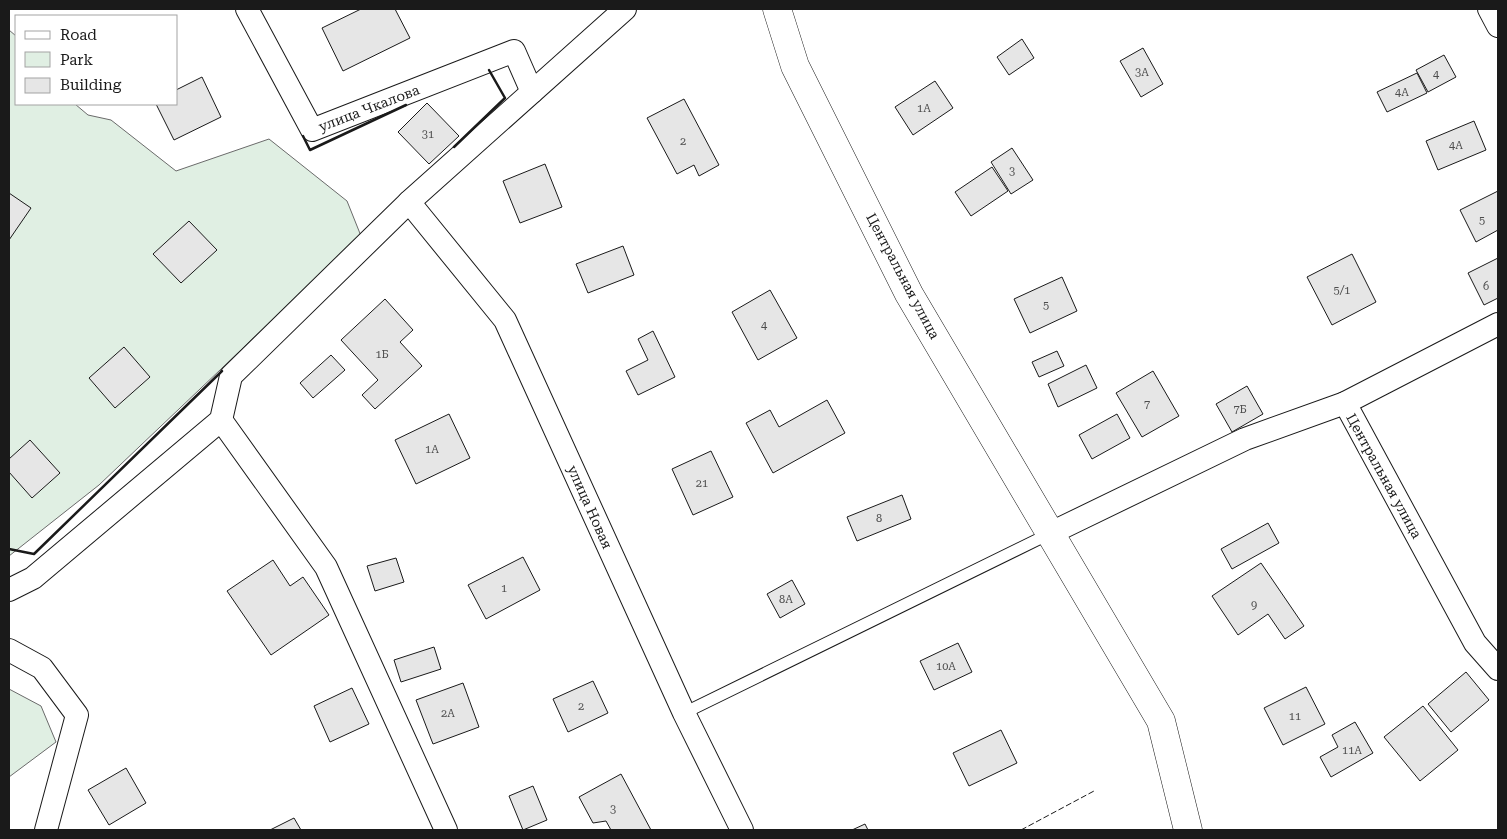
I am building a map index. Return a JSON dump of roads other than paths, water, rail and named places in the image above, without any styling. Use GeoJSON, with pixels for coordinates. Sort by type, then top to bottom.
{"type":"FeatureCollection","features":[{"type":"Feature","properties":{"kind":"street","name":"улица Чкалова"},"geometry":{"type":"LineString","coordinates":[[247,9],[312,130],[514,51],[532,92]]}},
{"type":"Feature","properties":{"kind":"street"},"geometry":{"type":"LineString","coordinates":[[9,590],[33,578],[221,420],[231,376],[409,202],[625,9]]}},
{"type":"Feature","properties":{"kind":"street","name":"Центральная улица"},"geometry":{"type":"LineString","coordinates":[[777,9],[795,66],[909,294],[1161,721],[1188,830]]}},
{"type":"Feature","properties":{"kind":"street"},"geometry":{"type":"LineString","coordinates":[[1489,9],[1498,26]]}},
{"type":"Feature","properties":{"kind":"street","name":"улица Новая"},"geometry":{"type":"LineString","coordinates":[[409,202],[505,320],[684,713],[742,830]]}},
{"type":"Feature","properties":{"kind":"street"},"geometry":{"type":"LineString","coordinates":[[1344,402],[1498,324]]}},
{"type":"Feature","properties":{"kind":"street","name":"Центральная улица"},"geometry":{"type":"LineString","coordinates":[[1051,533],[1245,439],[1344,402],[1475,643],[1498,669]]}},
{"type":"Feature","properties":{"kind":"street"},"geometry":{"type":"LineString","coordinates":[[221,420],[326,567],[446,830]]}},
{"type":"Feature","properties":{"kind":"street"},"geometry":{"type":"LineString","coordinates":[[9,650],[42,668],[77,715],[46,830]]}},
{"type":"Feature","properties":{"kind":"lane"},"geometry":{"type":"LineString","coordinates":[[684,713],[1051,533]]}}]}
